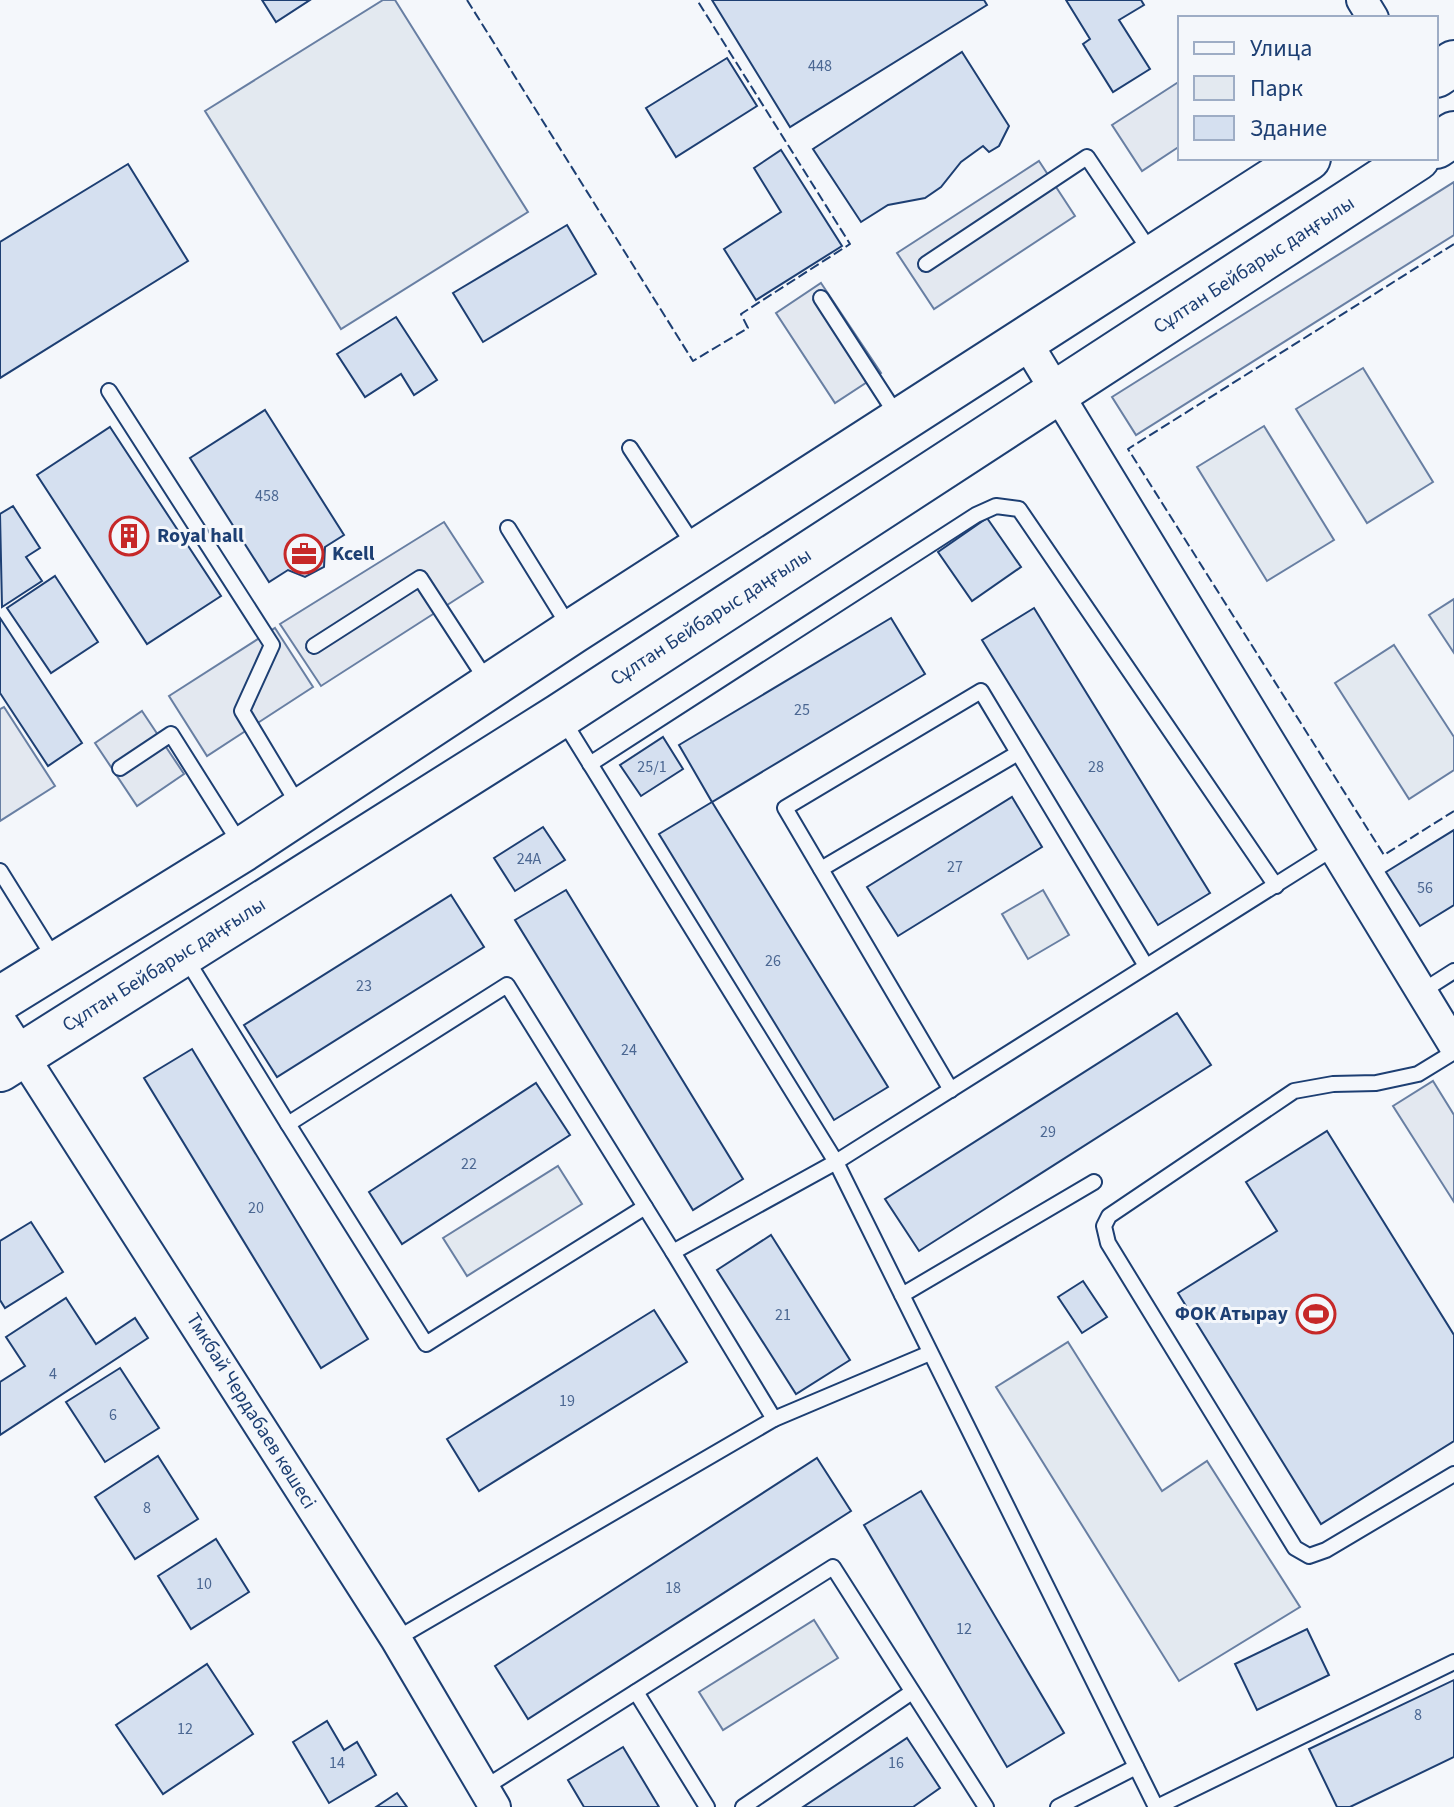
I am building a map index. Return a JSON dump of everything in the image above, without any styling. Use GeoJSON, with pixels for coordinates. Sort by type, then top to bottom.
{"type":"FeatureCollection","features":[{"type":"Feature","properties":{"kind":"main road"},"geometry":{"type":"LineString","coordinates":[[0,999],[243,849],[492,688],[573,631],[1305,160]]}},
{"type":"Feature","properties":{"kind":"main road","name":"Сұлтан Бейбарыс даңғылы"},"geometry":{"type":"LineString","coordinates":[[8,1048],[182,954],[560,716],[1414,160]]}},
{"type":"Feature","properties":{"kind":"street"},"geometry":{"type":"LineString","coordinates":[[1025,340],[1454,1045]]}},
{"type":"Feature","properties":{"kind":"street","name":"Тмкбай Чердабаев көшесі"},"geometry":{"type":"LineString","coordinates":[[8,1048],[396,1639],[490,1798]]}},
{"type":"Feature","properties":{"kind":"lane"},"geometry":{"type":"LineString","coordinates":[[926,264],[1087,157],[1154,258]]}},
{"type":"Feature","properties":{"kind":"lane"},"geometry":{"type":"LineString","coordinates":[[821,298],[901,421]]}},
{"type":"Feature","properties":{"kind":"lane"},"geometry":{"type":"LineString","coordinates":[[109,391],[272,645],[242,711],[301,810]]}},
{"type":"Feature","properties":{"kind":"lane"},"geometry":{"type":"LineString","coordinates":[[630,448],[698,551]]}},
{"type":"Feature","properties":{"kind":"lane"},"geometry":{"type":"LineString","coordinates":[[590,764],[976,515],[996,506],[1019,509],[1276,886]]}},
{"type":"Feature","properties":{"kind":"lane"},"geometry":{"type":"LineString","coordinates":[[508,528],[573,631]]}},
{"type":"Feature","properties":{"kind":"lane"},"geometry":{"type":"LineString","coordinates":[[314,646],[420,578],[492,688]]}},
{"type":"Feature","properties":{"kind":"lane"},"geometry":{"type":"LineString","coordinates":[[951,1090],[785,808],[981,691],[1146,966]]}},
{"type":"Feature","properties":{"kind":"lane"},"geometry":{"type":"LineString","coordinates":[[560,716],[836,1162],[1156,1807],[1454,1662]]}},
{"type":"Feature","properties":{"kind":"lane"},"geometry":{"type":"LineString","coordinates":[[120,768],[171,734],[243,849]]}},
{"type":"Feature","properties":{"kind":"lane"},"geometry":{"type":"LineString","coordinates":[[821,869],[1018,753]]}},
{"type":"Feature","properties":{"kind":"lane"},"geometry":{"type":"LineString","coordinates":[[673,1252],[836,1162],[1334,848]]}},
{"type":"Feature","properties":{"kind":"lane"},"geometry":{"type":"LineString","coordinates":[[0,871],[58,965]]}},
{"type":"Feature","properties":{"kind":"lane"},"geometry":{"type":"LineString","coordinates":[[182,954],[426,1344],[645,1207]]}},
{"type":"Feature","properties":{"kind":"lane"},"geometry":{"type":"LineString","coordinates":[[1421,992],[1454,971]]}},
{"type":"Feature","properties":{"kind":"lane"},"geometry":{"type":"LineString","coordinates":[[288,1124],[507,985],[774,1419]]}},
{"type":"Feature","properties":{"kind":"lane"},"geometry":{"type":"LineString","coordinates":[[1454,1052],[1418,1074],[1376,1083],[1333,1084],[1294,1091],[1109,1216],[1104,1226],[1108,1243],[1295,1548],[1309,1556],[1326,1550],[1454,1474]]}},
{"type":"Feature","properties":{"kind":"lane"},"geometry":{"type":"LineString","coordinates":[[902,1295],[1094,1182]]}},
{"type":"Feature","properties":{"kind":"lane"},"geometry":{"type":"LineString","coordinates":[[396,1639],[774,1419],[930,1353]]}},
{"type":"Feature","properties":{"kind":"lane"},"geometry":{"type":"LineString","coordinates":[[490,1798],[636,1692],[833,1567],[986,1807]]}},
{"type":"Feature","properties":{"kind":"lane"},"geometry":{"type":"LineString","coordinates":[[636,1692],[707,1807]]}},
{"type":"Feature","properties":{"kind":"lane"},"geometry":{"type":"LineString","coordinates":[[743,1807],[912,1692]]}},
{"type":"Feature","properties":{"kind":"lane"},"geometry":{"type":"LineString","coordinates":[[1058,1807],[1136,1767]]}},
{"type":"Feature","properties":{"kind":"green space"},"geometry":{"type":"Polygon","coordinates":[[[383,0],[395,0],[528,212],[341,329],[205,111],[383,0]]]}},
{"type":"Feature","properties":{"kind":"green space"},"geometry":{"type":"Polygon","coordinates":[[[1363,368],[1433,482],[1367,523],[1296,409],[1363,368]]]}},
{"type":"Feature","properties":{"kind":"green space"},"geometry":{"type":"Polygon","coordinates":[[[1264,426],[1334,540],[1267,581],[1197,467],[1264,426]]]}},
{"type":"Feature","properties":{"kind":"green space"},"geometry":{"type":"Polygon","coordinates":[[[1454,599],[1454,653],[1429,615],[1454,599]]]}},
{"type":"Feature","properties":{"kind":"green space"},"geometry":{"type":"Polygon","coordinates":[[[1394,645],[1454,737],[1454,770],[1409,799],[1335,683],[1394,645]]]}},
{"type":"Feature","properties":{"kind":"green space"},"geometry":{"type":"Polygon","coordinates":[[[1043,890],[1069,935],[1028,959],[1002,914],[1043,890]]]}},
{"type":"Feature","properties":{"kind":"green space"},"geometry":{"type":"Polygon","coordinates":[[[558,1166],[582,1204],[467,1276],[443,1238],[558,1166]]]}},
{"type":"Feature","properties":{"kind":"green space"},"geometry":{"type":"Polygon","coordinates":[[[1068,1342],[1162,1491],[1207,1461],[1300,1607],[1179,1681],[996,1387],[1068,1342]]]}},
{"type":"Feature","properties":{"kind":"green space"},"geometry":{"type":"Polygon","coordinates":[[[814,1620],[838,1658],[723,1730],[699,1692],[814,1620]]]}},
{"type":"Feature","properties":{"kind":"shaded area"},"geometry":{"type":"Polygon","coordinates":[[[1178,82],[1178,147],[1142,171],[1112,125],[1178,82]]]}},
{"type":"Feature","properties":{"kind":"shaded area"},"geometry":{"type":"Polygon","coordinates":[[[1039,161],[1075,216],[934,309],[897,253],[1039,161]]]}},
{"type":"Feature","properties":{"kind":"shaded area"},"geometry":{"type":"Polygon","coordinates":[[[1454,182],[1454,235],[1136,435],[1112,397],[1454,182]]]}},
{"type":"Feature","properties":{"kind":"shaded area"},"geometry":{"type":"Polygon","coordinates":[[[821,283],[881,373],[835,403],[776,313],[821,283]]]}},
{"type":"Feature","properties":{"kind":"shaded area"},"geometry":{"type":"Polygon","coordinates":[[[444,522],[483,582],[321,686],[280,624],[444,522]]]}},
{"type":"Feature","properties":{"kind":"shaded area"},"geometry":{"type":"Polygon","coordinates":[[[275,628],[313,687],[207,756],[169,696],[275,628]]]}},
{"type":"Feature","properties":{"kind":"shaded area"},"geometry":{"type":"Polygon","coordinates":[[[4,707],[55,786],[0,821],[0,709],[4,707]]]}},
{"type":"Feature","properties":{"kind":"shaded area"},"geometry":{"type":"Polygon","coordinates":[[[142,711],[184,774],[137,806],[95,743],[142,711]]]}},
{"type":"Feature","properties":{"kind":"shaded area"},"geometry":{"type":"Polygon","coordinates":[[[1433,1081],[1454,1115],[1454,1202],[1393,1106],[1433,1081]]]}},
{"type":"Feature","properties":{"kind":"building"},"geometry":{"type":"Polygon","coordinates":[[[262,0],[310,0],[276,22],[262,0]]]}},
{"type":"Feature","properties":{"kind":"building"},"geometry":{"type":"Polygon","coordinates":[[[712,0],[984,0],[987,5],[790,127],[712,0]]]}},
{"type":"Feature","properties":{"kind":"building"},"geometry":{"type":"Polygon","coordinates":[[[1066,0],[1141,0],[1144,5],[1119,20],[1150,69],[1113,92],[1083,44],[1090,39],[1066,0]]]}},
{"type":"Feature","properties":{"kind":"building"},"geometry":{"type":"Polygon","coordinates":[[[962,52],[1009,126],[999,146],[989,152],[983,146],[961,162],[941,187],[925,198],[888,205],[861,222],[813,149],[962,52]]]}},
{"type":"Feature","properties":{"kind":"building"},"geometry":{"type":"Polygon","coordinates":[[[727,58],[757,106],[676,157],[646,108],[727,58]]]}},
{"type":"Feature","properties":{"kind":"building"},"geometry":{"type":"Polygon","coordinates":[[[781,150],[842,246],[756,300],[724,249],[781,212],[754,168],[781,150]]]}},
{"type":"Feature","properties":{"kind":"building"},"geometry":{"type":"Polygon","coordinates":[[[128,164],[188,261],[0,378],[0,242],[128,164]]]}},
{"type":"Feature","properties":{"kind":"building"},"geometry":{"type":"Polygon","coordinates":[[[567,225],[596,274],[483,342],[453,293],[567,225]]]}},
{"type":"Feature","properties":{"kind":"building"},"geometry":{"type":"Polygon","coordinates":[[[396,317],[437,380],[414,395],[401,374],[365,397],[337,354],[396,317]]]}},
{"type":"Feature","properties":{"kind":"building"},"geometry":{"type":"Polygon","coordinates":[[[265,410],[344,535],[325,547],[324,567],[305,577],[288,570],[269,582],[190,458],[265,410]]]}},
{"type":"Feature","properties":{"kind":"building","name":"Royal hall"},"geometry":{"type":"Polygon","coordinates":[[[110,427],[221,596],[147,644],[37,475],[110,427]]]}},
{"type":"Feature","properties":{"kind":"building"},"geometry":{"type":"Polygon","coordinates":[[[13,506],[40,548],[26,557],[42,581],[2,607],[0,514],[13,506]]]}},
{"type":"Feature","properties":{"kind":"building"},"geometry":{"type":"Polygon","coordinates":[[[987,518],[1021,567],[972,601],[938,552],[987,518]]]}},
{"type":"Feature","properties":{"kind":"building"},"geometry":{"type":"Polygon","coordinates":[[[55,576],[98,642],[51,673],[7,608],[55,576]]]}},
{"type":"Feature","properties":{"kind":"building"},"geometry":{"type":"Polygon","coordinates":[[[1034,608],[1210,893],[1158,925],[982,640],[1034,608]]]}},
{"type":"Feature","properties":{"kind":"building"},"geometry":{"type":"Polygon","coordinates":[[[0,618],[82,743],[48,766],[0,693],[0,618]]]}},
{"type":"Feature","properties":{"kind":"building"},"geometry":{"type":"Polygon","coordinates":[[[891,618],[925,674],[712,802],[679,745],[891,618]]]}},
{"type":"Feature","properties":{"kind":"building"},"geometry":{"type":"Polygon","coordinates":[[[663,737],[683,769],[641,796],[620,765],[663,737]]]}},
{"type":"Feature","properties":{"kind":"building"},"geometry":{"type":"Polygon","coordinates":[[[1012,797],[1042,847],[898,936],[867,887],[1012,797]]]}},
{"type":"Feature","properties":{"kind":"building"},"geometry":{"type":"Polygon","coordinates":[[[712,802],[888,1087],[834,1120],[659,834],[712,802]]]}},
{"type":"Feature","properties":{"kind":"building"},"geometry":{"type":"Polygon","coordinates":[[[543,827],[565,860],[515,891],[494,858],[543,827]]]}},
{"type":"Feature","properties":{"kind":"building"},"geometry":{"type":"Polygon","coordinates":[[[1454,830],[1454,905],[1420,926],[1386,872],[1454,830]]]}},
{"type":"Feature","properties":{"kind":"building"},"geometry":{"type":"Polygon","coordinates":[[[566,890],[743,1179],[693,1210],[515,920],[566,890]]]}},
{"type":"Feature","properties":{"kind":"building"},"geometry":{"type":"Polygon","coordinates":[[[451,895],[484,947],[277,1077],[244,1025],[451,895]]]}},
{"type":"Feature","properties":{"kind":"building"},"geometry":{"type":"Polygon","coordinates":[[[1177,1013],[1211,1065],[919,1251],[885,1199],[1177,1013]]]}},
{"type":"Feature","properties":{"kind":"building"},"geometry":{"type":"Polygon","coordinates":[[[192,1049],[368,1339],[321,1368],[144,1078],[192,1049]]]}},
{"type":"Feature","properties":{"kind":"building"},"geometry":{"type":"Polygon","coordinates":[[[536,1083],[570,1135],[402,1244],[369,1192],[536,1083]]]}},
{"type":"Feature","properties":{"kind":"building","name":"ФОК Атырау"},"geometry":{"type":"Polygon","coordinates":[[[1327,1131],[1454,1335],[1454,1441],[1321,1524],[1178,1293],[1277,1231],[1246,1182],[1327,1131]]]}},
{"type":"Feature","properties":{"kind":"building"},"geometry":{"type":"Polygon","coordinates":[[[31,1222],[63,1272],[5,1308],[0,1300],[0,1241],[31,1222]]]}},
{"type":"Feature","properties":{"kind":"building"},"geometry":{"type":"Polygon","coordinates":[[[771,1235],[850,1360],[796,1394],[717,1270],[771,1235]]]}},
{"type":"Feature","properties":{"kind":"building"},"geometry":{"type":"Polygon","coordinates":[[[1083,1281],[1107,1317],[1082,1333],[1058,1297],[1083,1281]]]}},
{"type":"Feature","properties":{"kind":"building"},"geometry":{"type":"Polygon","coordinates":[[[66,1298],[96,1344],[135,1318],[148,1338],[0,1435],[0,1382],[25,1366],[6,1337],[66,1298]]]}},
{"type":"Feature","properties":{"kind":"building"},"geometry":{"type":"Polygon","coordinates":[[[654,1310],[687,1362],[479,1491],[447,1439],[654,1310]]]}},
{"type":"Feature","properties":{"kind":"building"},"geometry":{"type":"Polygon","coordinates":[[[120,1368],[159,1428],[105,1462],[66,1402],[120,1368]]]}},
{"type":"Feature","properties":{"kind":"building"},"geometry":{"type":"Polygon","coordinates":[[[158,1456],[198,1519],[135,1559],[95,1497],[158,1456]]]}},
{"type":"Feature","properties":{"kind":"building"},"geometry":{"type":"Polygon","coordinates":[[[817,1458],[851,1511],[528,1719],[495,1666],[817,1458]]]}},
{"type":"Feature","properties":{"kind":"building"},"geometry":{"type":"Polygon","coordinates":[[[921,1491],[1064,1733],[1007,1767],[864,1525],[921,1491]]]}},
{"type":"Feature","properties":{"kind":"building"},"geometry":{"type":"Polygon","coordinates":[[[216,1539],[249,1592],[191,1629],[158,1576],[216,1539]]]}},
{"type":"Feature","properties":{"kind":"building"},"geometry":{"type":"Polygon","coordinates":[[[1307,1629],[1329,1675],[1257,1710],[1235,1664],[1307,1629]]]}},
{"type":"Feature","properties":{"kind":"building"},"geometry":{"type":"Polygon","coordinates":[[[207,1664],[253,1734],[163,1794],[116,1725],[207,1664]]]}},
{"type":"Feature","properties":{"kind":"building"},"geometry":{"type":"Polygon","coordinates":[[[1454,1680],[1454,1757],[1350,1807],[1337,1807],[1309,1749],[1454,1680]]]}},
{"type":"Feature","properties":{"kind":"building"},"geometry":{"type":"Polygon","coordinates":[[[327,1721],[344,1750],[357,1742],[376,1775],[329,1803],[293,1742],[327,1721]]]}},
{"type":"Feature","properties":{"kind":"building"},"geometry":{"type":"Polygon","coordinates":[[[907,1738],[940,1788],[913,1807],[803,1807],[907,1738]]]}},
{"type":"Feature","properties":{"kind":"building"},"geometry":{"type":"Polygon","coordinates":[[[623,1747],[659,1807],[584,1807],[568,1780],[623,1747]]]}},
{"type":"Feature","properties":{"kind":"building"},"geometry":{"type":"Polygon","coordinates":[[[397,1793],[407,1807],[376,1807],[397,1793]]]}},
{"type":"Feature","properties":{"kind":"fence"},"geometry":{"type":"LineString","coordinates":[[467,0],[693,361],[748,328],[741,314],[850,244],[697,0]]}},
{"type":"Feature","properties":{"kind":"fence"},"geometry":{"type":"LineString","coordinates":[[1454,244],[1128,449],[1384,855],[1454,811]]}},
{"type":"Feature","properties":{"kind":"place","name":"Royal hall"},"geometry":{"type":"Point","coordinates":[129,536]}},
{"type":"Feature","properties":{"kind":"place","name":"Kcell"},"geometry":{"type":"Point","coordinates":[304,554]}},
{"type":"Feature","properties":{"kind":"place","name":"ФОК Атырау"},"geometry":{"type":"Point","coordinates":[1316,1314]}}]}
